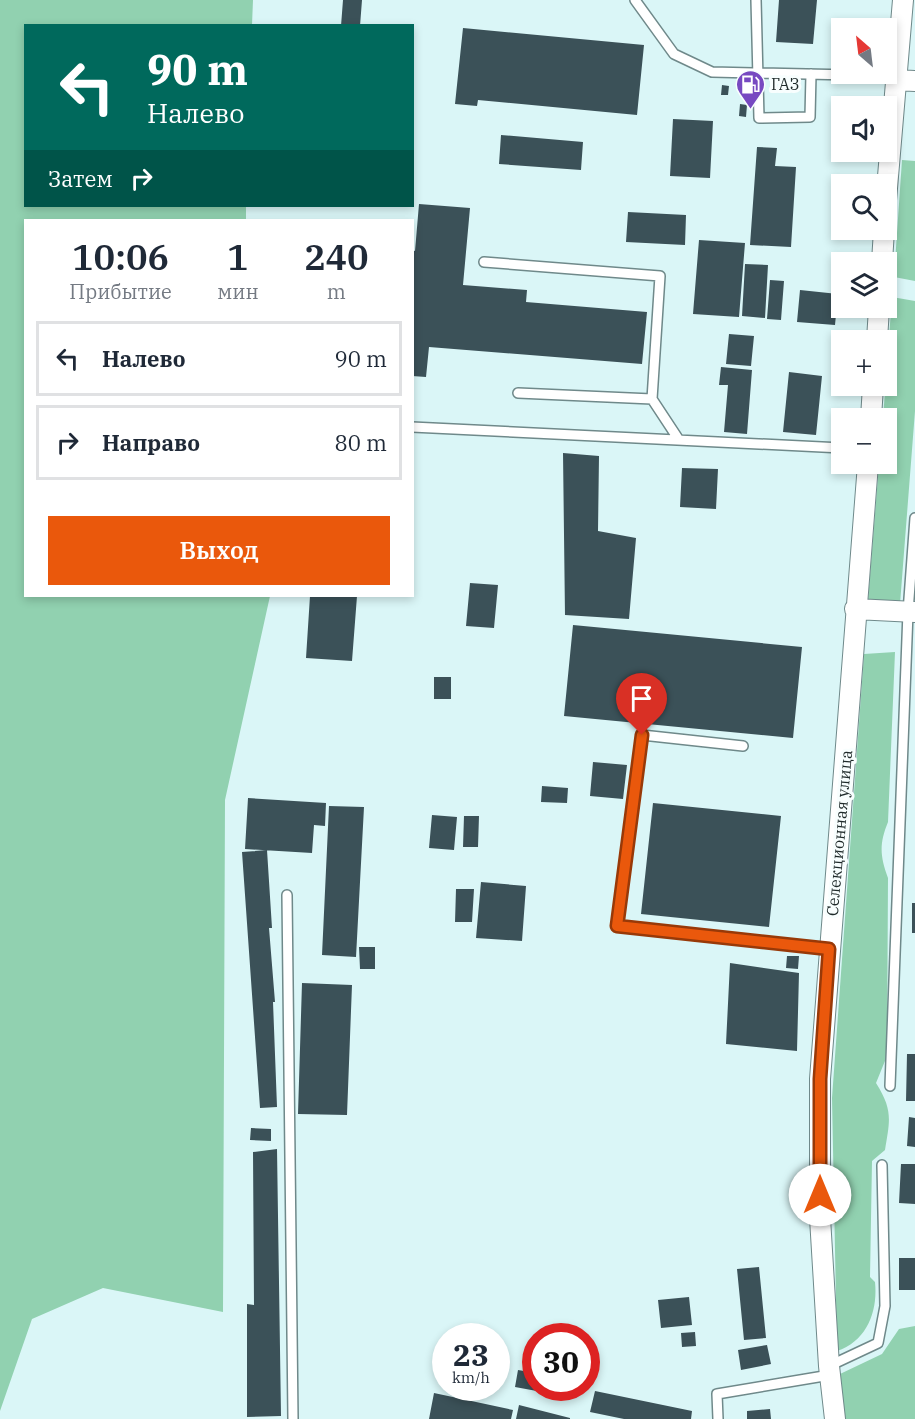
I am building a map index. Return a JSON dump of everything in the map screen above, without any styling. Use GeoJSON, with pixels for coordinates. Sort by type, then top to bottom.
{"type":"FeatureCollection","features":[{"type":"Feature","properties":{"kind":"street"},"geometry":{"type":"LineString","coordinates":[[889,174],[902,79],[903,0]]}},
{"type":"Feature","properties":{"kind":"street","name":"Селекционная улица"},"geometry":{"type":"LineString","coordinates":[[835,1419],[829,1371],[820,1218],[820,1079],[867,474]]}},
{"type":"Feature","properties":{"kind":"street"},"geometry":{"type":"LineString","coordinates":[[855,609],[911,612]]}},
{"type":"Feature","properties":{"kind":"lane"},"geometry":{"type":"LineString","coordinates":[[635,0],[674,54],[711,72],[902,79]]}},
{"type":"Feature","properties":{"kind":"lane"},"geometry":{"type":"LineString","coordinates":[[756,0],[759,117],[810,117],[811,74]]}},
{"type":"Feature","properties":{"kind":"lane"},"geometry":{"type":"LineString","coordinates":[[484,262],[660,276],[652,399],[679,440]]}},
{"type":"Feature","properties":{"kind":"lane"},"geometry":{"type":"LineString","coordinates":[[518,393],[652,399]]}},
{"type":"Feature","properties":{"kind":"lane"},"geometry":{"type":"LineString","coordinates":[[414,427],[831,447]]}},
{"type":"Feature","properties":{"kind":"lane"},"geometry":{"type":"LineString","coordinates":[[890,1086],[915,518]]}},
{"type":"Feature","properties":{"kind":"lane"},"geometry":{"type":"LineString","coordinates":[[743,746],[642,735],[617,926],[829,949]]}},
{"type":"Feature","properties":{"kind":"lane"},"geometry":{"type":"LineString","coordinates":[[287,895],[292,1419]]}},
{"type":"Feature","properties":{"kind":"lane"},"geometry":{"type":"LineString","coordinates":[[718,1419],[717,1394],[829,1371],[878,1343],[885,1306],[882,1165]]}},
{"type":"Feature","properties":{"kind":"green space"},"geometry":{"type":"Polygon","coordinates":[[[0,0],[253,0],[252,24],[24,24],[24,207],[246,207],[246,219],[24,219],[24,597],[270,597],[225,800],[223,1312],[103,1288],[32,1319],[0,1411],[0,0]]]}},
{"type":"Feature","properties":{"kind":"green space"},"geometry":{"type":"Polygon","coordinates":[[[902,160],[915,161],[915,281],[897,278],[897,233],[902,160]]]}},
{"type":"Feature","properties":{"kind":"green space"},"geometry":{"type":"Polygon","coordinates":[[[897,298],[915,301],[915,411],[900,604],[868,600],[878,474],[897,474],[897,408],[884,408],[885,396],[897,396],[897,330],[890,330],[890,318],[897,318],[897,298]]]}},
{"type":"Feature","properties":{"kind":"green space"},"geometry":{"type":"Polygon","coordinates":[[[895,652],[888,822],[882,850],[888,878],[887,1056],[876,1083],[888,1108],[889,1123],[885,1150],[872,1161],[870,1277],[875,1282],[875,1304],[863,1332],[856,1340],[837,1351],[832,1098],[864,654],[895,652]]]}},
{"type":"Feature","properties":{"kind":"green space"},"geometry":{"type":"Polygon","coordinates":[[[915,1326],[915,1419],[845,1419],[840,1374],[882,1354],[899,1329],[915,1326]]]}},
{"type":"Feature","properties":{"kind":"building"},"geometry":{"type":"Polygon","coordinates":[[[343,0],[362,0],[360,24],[341,24],[343,0]]]}},
{"type":"Feature","properties":{"kind":"building"},"geometry":{"type":"Polygon","coordinates":[[[779,0],[817,0],[813,44],[776,42],[779,0]]]}},
{"type":"Feature","properties":{"kind":"building"},"geometry":{"type":"Polygon","coordinates":[[[463,28],[644,45],[637,115],[478,100],[477,106],[455,104],[463,28]]]}},
{"type":"Feature","properties":{"kind":"building"},"geometry":{"type":"Polygon","coordinates":[[[722,85],[729,86],[728,95],[721,95],[722,85]]]}},
{"type":"Feature","properties":{"kind":"building"},"geometry":{"type":"Polygon","coordinates":[[[740,104],[747,105],[746,117],[739,116],[740,104]]]}},
{"type":"Feature","properties":{"kind":"building"},"geometry":{"type":"Polygon","coordinates":[[[673,119],[713,121],[710,178],[670,176],[673,119]]]}},
{"type":"Feature","properties":{"kind":"building"},"geometry":{"type":"Polygon","coordinates":[[[501,135],[583,142],[581,170],[499,164],[501,135]]]}},
{"type":"Feature","properties":{"kind":"building"},"geometry":{"type":"Polygon","coordinates":[[[757,147],[777,148],[775,166],[796,167],[791,247],[750,245],[757,147]]]}},
{"type":"Feature","properties":{"kind":"building"},"geometry":{"type":"Polygon","coordinates":[[[419,204],[470,208],[463,285],[527,290],[526,302],[647,312],[642,364],[429,347],[426,377],[414,376],[415,251],[419,204]]]}},
{"type":"Feature","properties":{"kind":"building"},"geometry":{"type":"Polygon","coordinates":[[[628,212],[686,215],[685,245],[626,242],[628,212]]]}},
{"type":"Feature","properties":{"kind":"building"},"geometry":{"type":"Polygon","coordinates":[[[699,240],[745,243],[739,317],[693,314],[699,240]]]}},
{"type":"Feature","properties":{"kind":"building"},"geometry":{"type":"Polygon","coordinates":[[[745,264],[768,265],[765,318],[742,316],[745,264]]]}},
{"type":"Feature","properties":{"kind":"building"},"geometry":{"type":"Polygon","coordinates":[[[770,280],[784,281],[781,320],[767,319],[770,280]]]}},
{"type":"Feature","properties":{"kind":"building"},"geometry":{"type":"Polygon","coordinates":[[[800,290],[831,293],[831,318],[836,318],[835,325],[797,322],[800,290]]]}},
{"type":"Feature","properties":{"kind":"building"},"geometry":{"type":"Polygon","coordinates":[[[729,334],[754,336],[751,366],[726,364],[729,334]]]}},
{"type":"Feature","properties":{"kind":"building"},"geometry":{"type":"Polygon","coordinates":[[[721,367],[752,370],[747,434],[724,432],[728,385],[719,385],[721,367]]]}},
{"type":"Feature","properties":{"kind":"building"},"geometry":{"type":"Polygon","coordinates":[[[789,372],[822,376],[816,435],[783,432],[789,372]]]}},
{"type":"Feature","properties":{"kind":"building"},"geometry":{"type":"Polygon","coordinates":[[[563,453],[599,456],[598,531],[636,538],[629,619],[565,615],[563,453]]]}},
{"type":"Feature","properties":{"kind":"building"},"geometry":{"type":"Polygon","coordinates":[[[682,468],[718,469],[716,509],[680,507],[682,468]]]}},
{"type":"Feature","properties":{"kind":"building"},"geometry":{"type":"Polygon","coordinates":[[[470,583],[498,585],[494,628],[466,626],[470,583]]]}},
{"type":"Feature","properties":{"kind":"building"},"geometry":{"type":"Polygon","coordinates":[[[310,597],[357,597],[352,661],[306,658],[310,597]]]}},
{"type":"Feature","properties":{"kind":"building"},"geometry":{"type":"Polygon","coordinates":[[[573,625],[802,647],[793,738],[564,716],[573,625]]]}},
{"type":"Feature","properties":{"kind":"building"},"geometry":{"type":"Polygon","coordinates":[[[434,677],[451,677],[451,699],[434,699],[434,677]]]}},
{"type":"Feature","properties":{"kind":"building"},"geometry":{"type":"Polygon","coordinates":[[[593,762],[627,765],[623,799],[590,796],[593,762]]]}},
{"type":"Feature","properties":{"kind":"building"},"geometry":{"type":"Polygon","coordinates":[[[542,786],[568,788],[567,803],[541,802],[542,786]]]}},
{"type":"Feature","properties":{"kind":"building"},"geometry":{"type":"Polygon","coordinates":[[[248,798],[326,803],[325,826],[314,825],[312,853],[245,849],[248,798]]]}},
{"type":"Feature","properties":{"kind":"building"},"geometry":{"type":"Polygon","coordinates":[[[653,803],[781,816],[769,927],[641,914],[653,803]]]}},
{"type":"Feature","properties":{"kind":"building"},"geometry":{"type":"Polygon","coordinates":[[[329,806],[364,807],[356,957],[322,955],[329,806]]]}},
{"type":"Feature","properties":{"kind":"building"},"geometry":{"type":"Polygon","coordinates":[[[432,815],[457,817],[454,850],[429,848],[432,815]]]}},
{"type":"Feature","properties":{"kind":"building"},"geometry":{"type":"Polygon","coordinates":[[[464,816],[479,816],[478,847],[463,847],[464,816]]]}},
{"type":"Feature","properties":{"kind":"building"},"geometry":{"type":"Polygon","coordinates":[[[267,850],[272,928],[269,928],[275,1002],[273,1002],[277,1107],[260,1108],[242,852],[267,850]]]}},
{"type":"Feature","properties":{"kind":"building"},"geometry":{"type":"Polygon","coordinates":[[[481,882],[526,886],[522,941],[476,938],[481,882]]]}},
{"type":"Feature","properties":{"kind":"building"},"geometry":{"type":"Polygon","coordinates":[[[456,889],[474,889],[472,922],[455,922],[456,889]]]}},
{"type":"Feature","properties":{"kind":"building"},"geometry":{"type":"Polygon","coordinates":[[[912,903],[915,903],[915,933],[912,933],[912,903]]]}},
{"type":"Feature","properties":{"kind":"building"},"geometry":{"type":"Polygon","coordinates":[[[359,947],[375,947],[375,969],[360,969],[359,947]]]}},
{"type":"Feature","properties":{"kind":"building"},"geometry":{"type":"Polygon","coordinates":[[[787,956],[799,956],[798,969],[786,968],[787,956]]]}},
{"type":"Feature","properties":{"kind":"building"},"geometry":{"type":"Polygon","coordinates":[[[730,963],[799,973],[797,1051],[726,1044],[730,963]]]}},
{"type":"Feature","properties":{"kind":"building"},"geometry":{"type":"Polygon","coordinates":[[[302,983],[352,985],[347,1115],[298,1114],[302,983]]]}},
{"type":"Feature","properties":{"kind":"building"},"geometry":{"type":"Polygon","coordinates":[[[907,1054],[915,1054],[915,1101],[906,1101],[907,1054]]]}},
{"type":"Feature","properties":{"kind":"building"},"geometry":{"type":"Polygon","coordinates":[[[909,1117],[915,1118],[915,1147],[907,1146],[909,1117]]]}},
{"type":"Feature","properties":{"kind":"building"},"geometry":{"type":"Polygon","coordinates":[[[251,1128],[271,1129],[271,1141],[250,1140],[251,1128]]]}},
{"type":"Feature","properties":{"kind":"building"},"geometry":{"type":"Polygon","coordinates":[[[277,1149],[281,1416],[247,1417],[247,1304],[254,1305],[253,1152],[277,1149]]]}},
{"type":"Feature","properties":{"kind":"building"},"geometry":{"type":"Polygon","coordinates":[[[901,1164],[915,1164],[915,1204],[899,1203],[901,1164]]]}},
{"type":"Feature","properties":{"kind":"building"},"geometry":{"type":"Polygon","coordinates":[[[899,1258],[915,1258],[915,1290],[899,1290],[899,1258]]]}},
{"type":"Feature","properties":{"kind":"building"},"geometry":{"type":"Polygon","coordinates":[[[759,1267],[766,1338],[744,1340],[737,1269],[759,1267]]]}},
{"type":"Feature","properties":{"kind":"building"},"geometry":{"type":"Polygon","coordinates":[[[689,1297],[692,1325],[661,1328],[658,1300],[689,1297]]]}},
{"type":"Feature","properties":{"kind":"building"},"geometry":{"type":"Polygon","coordinates":[[[695,1332],[696,1346],[682,1347],[681,1333],[695,1332]]]}},
{"type":"Feature","properties":{"kind":"building"},"geometry":{"type":"Polygon","coordinates":[[[767,1345],[771,1364],[741,1370],[738,1350],[767,1345]]]}},
{"type":"Feature","properties":{"kind":"building"},"geometry":{"type":"Polygon","coordinates":[[[518,1370],[522,1371],[522,1388],[515,1387],[518,1370]]]}},
{"type":"Feature","properties":{"kind":"building"},"geometry":{"type":"Polygon","coordinates":[[[600,1392],[692,1411],[691,1419],[624,1419],[590,1412],[593,1401],[600,1401],[600,1392]]]}},
{"type":"Feature","properties":{"kind":"building"},"geometry":{"type":"Polygon","coordinates":[[[432,1401],[471,1401],[513,1410],[511,1419],[429,1419],[432,1401]]]}},
{"type":"Feature","properties":{"kind":"building"},"geometry":{"type":"Polygon","coordinates":[[[519,1405],[570,1418],[570,1419],[516,1419],[519,1405]]]}},
{"type":"Feature","properties":{"kind":"building"},"geometry":{"type":"Polygon","coordinates":[[[770,1409],[771,1419],[747,1419],[747,1411],[770,1409]]]}},
{"type":"Feature","properties":{"kind":"place","name":"ГАЗ"},"geometry":{"type":"Point","coordinates":[750,110]}},
{"type":"Feature","properties":{"kind":"route"},"geometry":{"type":"LineString","coordinates":[[642,735],[617,926],[829,949],[820,1079],[820,1195]]}}]}
